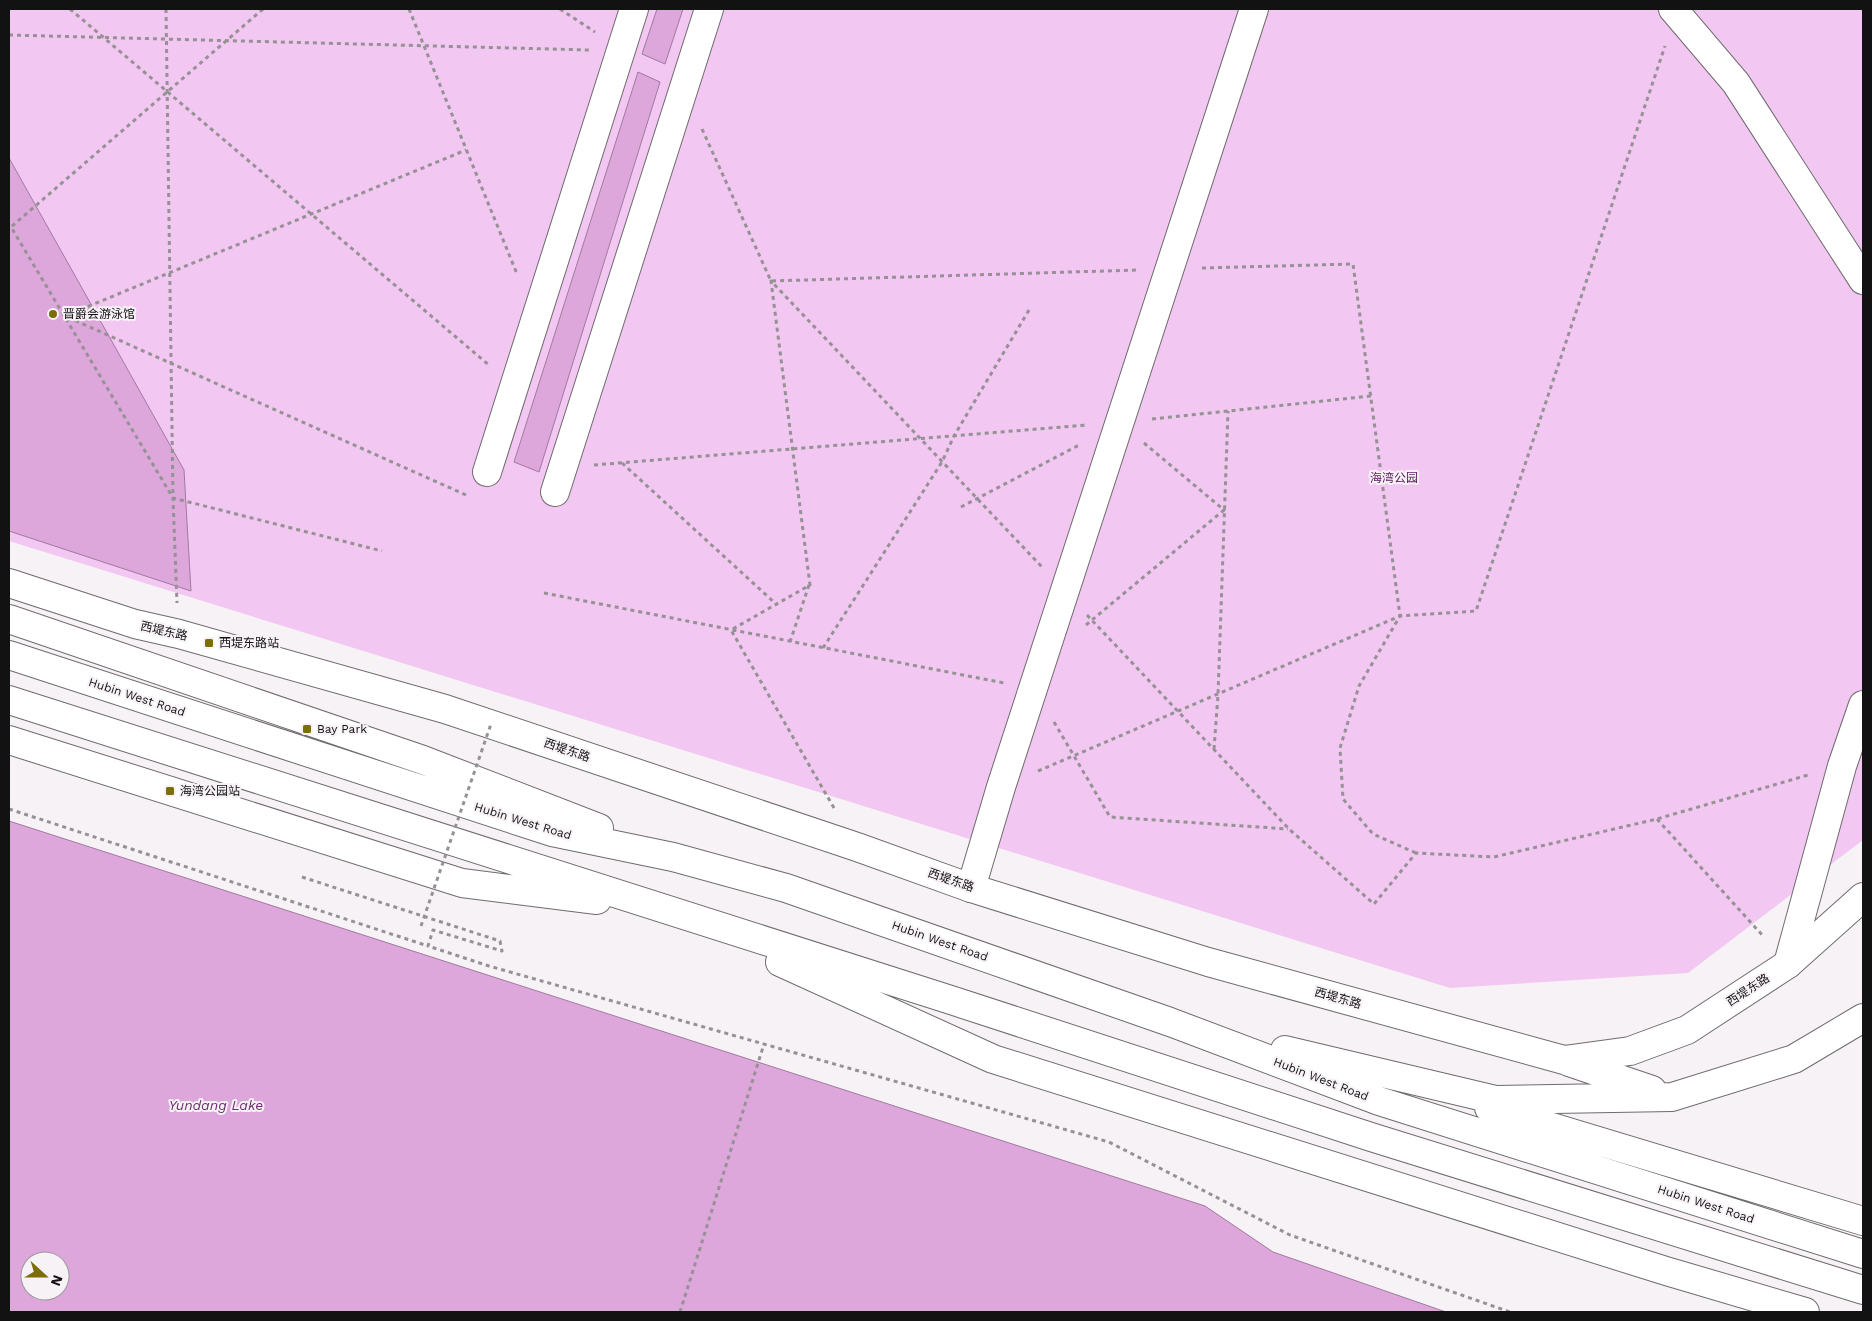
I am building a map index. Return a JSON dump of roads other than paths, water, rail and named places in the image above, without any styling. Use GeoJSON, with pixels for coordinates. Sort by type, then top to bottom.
{"type":"FeatureCollection","features":[{"type":"Feature","properties":{"kind":"main road"},"geometry":{"type":"LineString","coordinates":[[487,472],[634,9]]}},
{"type":"Feature","properties":{"kind":"main road"},"geometry":{"type":"LineString","coordinates":[[559,480],[709,9]]}},
{"type":"Feature","properties":{"kind":"main road"},"geometry":{"type":"LineString","coordinates":[[971,888],[1001,787],[1064,591],[1254,9]]}},
{"type":"Feature","properties":{"kind":"main road"},"geometry":{"type":"LineString","coordinates":[[1675,10],[1736,83],[1863,280]]}},
{"type":"Feature","properties":{"kind":"main road","name":"西堤东路"},"geometry":{"type":"LineString","coordinates":[[9,583],[135,624],[178,634],[445,709],[857,847],[971,888],[1208,962],[1564,1060],[1630,1051],[1686,1030],[1788,964],[1863,897]]}},
{"type":"Feature","properties":{"kind":"main road"},"geometry":{"type":"LineString","coordinates":[[9,619],[423,760],[673,857]]}},
{"type":"Feature","properties":{"kind":"main road","name":"Hubin West Road"},"geometry":{"type":"LineString","coordinates":[[9,655],[552,832],[673,857],[786,888],[1170,1022],[1379,1101],[1863,1254]]}},
{"type":"Feature","properties":{"kind":"main road"},"geometry":{"type":"LineString","coordinates":[[9,700],[1370,1137],[1863,1290]]}},
{"type":"Feature","properties":{"kind":"main road"},"geometry":{"type":"LineString","coordinates":[[1788,964],[1842,766],[1863,705]]}},
{"type":"Feature","properties":{"kind":"main road"},"geometry":{"type":"LineString","coordinates":[[9,740],[462,883],[664,909],[993,1059],[1666,1271],[1805,1312]]}},
{"type":"Feature","properties":{"kind":"main road"},"geometry":{"type":"LineString","coordinates":[[1170,1022],[1496,1100],[1672,1096],[1794,1059],[1863,1018]]}},
{"type":"Feature","properties":{"kind":"main road"},"geometry":{"type":"LineString","coordinates":[[1564,1060],[1672,1096]]}},
{"type":"Feature","properties":{"kind":"main road"},"geometry":{"type":"LineString","coordinates":[[1351,1066],[1863,1220]]}},
{"type":"Feature","properties":{"kind":"water"},"geometry":{"type":"Polygon","coordinates":[[[657,9],[683,9],[665,64],[642,54],[657,9]]]}},
{"type":"Feature","properties":{"kind":"water"},"geometry":{"type":"Polygon","coordinates":[[[638,72],[660,82],[539,472],[514,462],[638,72]]]}},
{"type":"Feature","properties":{"kind":"water","name":"晋爵会游泳馆"},"geometry":{"type":"Polygon","coordinates":[[[9,158],[184,470],[191,591],[9,531],[9,158]]]}},
{"type":"Feature","properties":{"kind":"water","name":"Yundang Lake"},"geometry":{"type":"Polygon","coordinates":[[[9,821],[1205,1206],[1273,1252],[1446,1312],[9,1312],[9,821]]]}},
{"type":"Feature","properties":{"kind":"place","name":"晋爵会游泳馆"},"geometry":{"type":"Point","coordinates":[53,314]}},
{"type":"Feature","properties":{"kind":"place","name":"西堤东路站"},"geometry":{"type":"Point","coordinates":[209,643]}},
{"type":"Feature","properties":{"kind":"place","name":"Bay Park"},"geometry":{"type":"Point","coordinates":[307,729]}},
{"type":"Feature","properties":{"kind":"place","name":"海湾公园站"},"geometry":{"type":"Point","coordinates":[170,791]}},
{"type":"Feature","properties":{"kind":"park label","name":"海湾公园"},"geometry":{"type":"Point","coordinates":[1394,478]}}]}
